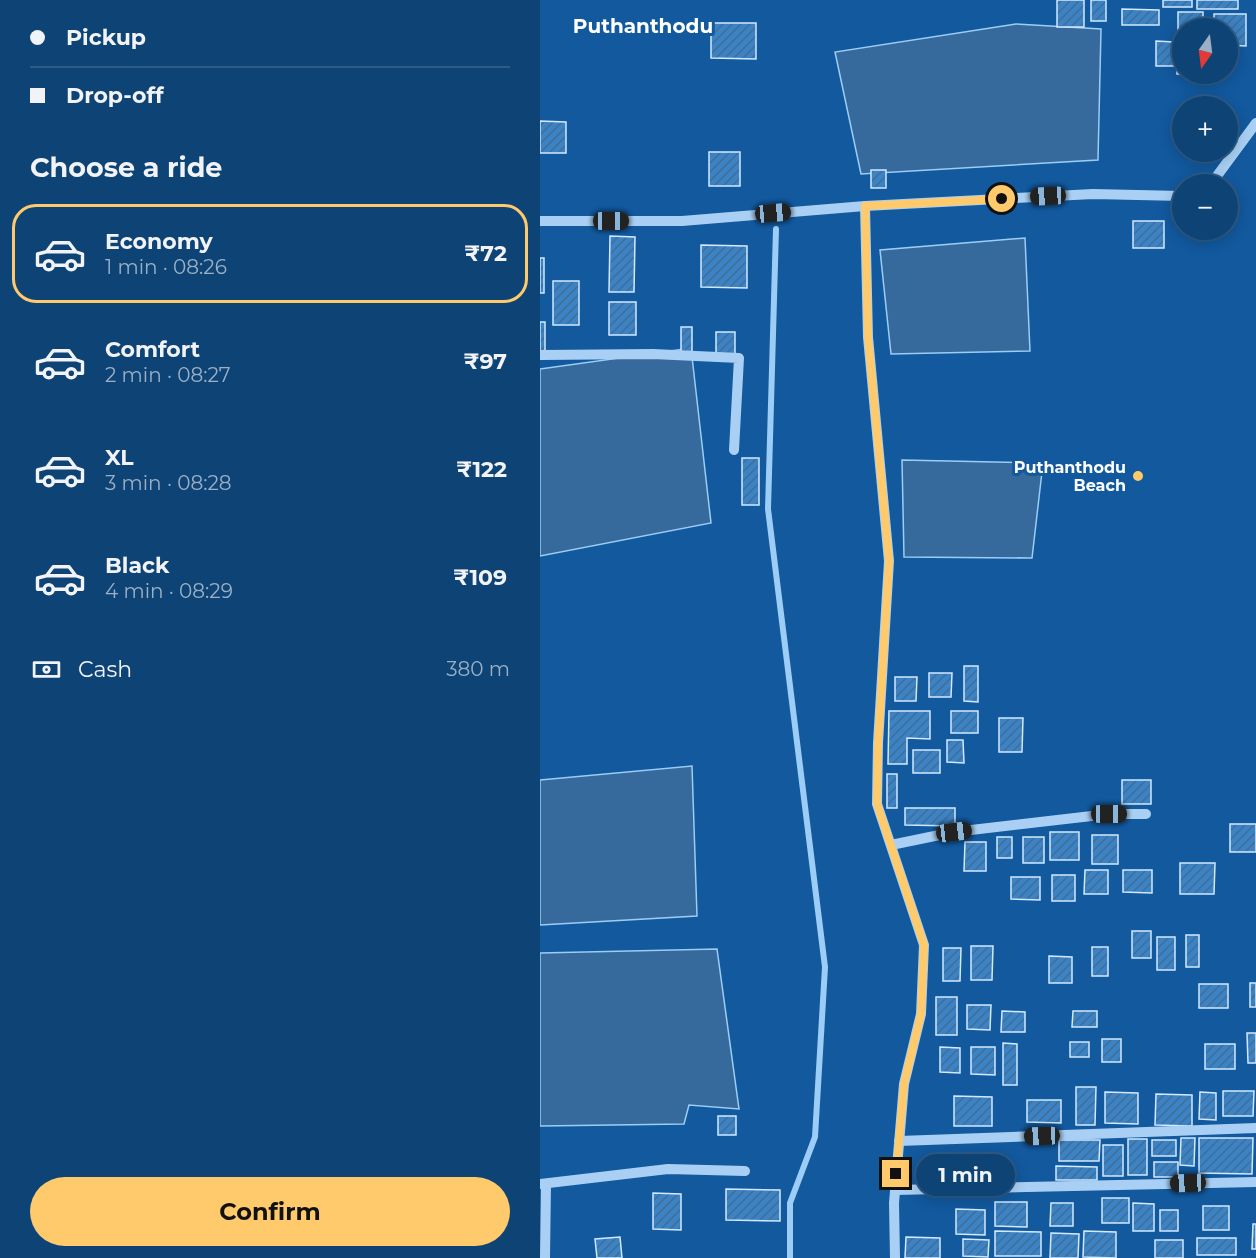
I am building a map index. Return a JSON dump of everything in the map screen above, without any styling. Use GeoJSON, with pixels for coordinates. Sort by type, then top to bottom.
{"type":"FeatureCollection","features":[{"type":"Feature","properties":{"kind":"street"},"geometry":{"type":"LineString","coordinates":[[1218,174],[1256,123]]}},
{"type":"Feature","properties":{"kind":"street"},"geometry":{"type":"LineString","coordinates":[[540,221],[682,221],[865,206],[1093,194],[1172,196]]}},
{"type":"Feature","properties":{"kind":"street"},"geometry":{"type":"LineString","coordinates":[[865,206],[868,337],[889,561],[878,743],[877,804],[924,945],[921,1014],[904,1084],[895,1190],[895,1258]]}},
{"type":"Feature","properties":{"kind":"street"},"geometry":{"type":"LineString","coordinates":[[540,355],[653,354],[739,358],[734,450]]}},
{"type":"Feature","properties":{"kind":"street"},"geometry":{"type":"LineString","coordinates":[[891,845],[954,832],[1109,814],[1146,814]]}},
{"type":"Feature","properties":{"kind":"street"},"geometry":{"type":"LineString","coordinates":[[899,1141],[1256,1128]]}},
{"type":"Feature","properties":{"kind":"street"},"geometry":{"type":"LineString","coordinates":[[546,1258],[543,1184],[668,1169],[745,1171]]}},
{"type":"Feature","properties":{"kind":"street"},"geometry":{"type":"LineString","coordinates":[[895,1190],[1256,1182]]}},
{"type":"Feature","properties":{"kind":"water"},"geometry":{"type":"Polygon","coordinates":[[[1016,24],[1101,29],[1098,160],[861,174],[835,52],[1016,24]]]}},
{"type":"Feature","properties":{"kind":"water"},"geometry":{"type":"Polygon","coordinates":[[[1025,238],[1030,351],[891,354],[880,250],[1025,238]]]}},
{"type":"Feature","properties":{"kind":"water"},"geometry":{"type":"Polygon","coordinates":[[[691,348],[711,523],[540,556],[540,369],[691,348]]]}},
{"type":"Feature","properties":{"kind":"water"},"geometry":{"type":"Polygon","coordinates":[[[902,460],[1043,463],[1032,558],[904,557],[902,460]]]}},
{"type":"Feature","properties":{"kind":"water"},"geometry":{"type":"Polygon","coordinates":[[[692,766],[697,916],[540,925],[540,780],[692,766]]]}},
{"type":"Feature","properties":{"kind":"water"},"geometry":{"type":"Polygon","coordinates":[[[717,949],[739,1109],[689,1105],[684,1124],[540,1126],[540,953],[717,949]]]}},
{"type":"Feature","properties":{"kind":"building"},"geometry":{"type":"Polygon","coordinates":[[[1057,0],[1084,0],[1084,27],[1057,27],[1057,0]]]}},
{"type":"Feature","properties":{"kind":"building"},"geometry":{"type":"Polygon","coordinates":[[[1091,0],[1106,0],[1106,21],[1091,21],[1091,0]]]}},
{"type":"Feature","properties":{"kind":"building"},"geometry":{"type":"Polygon","coordinates":[[[1163,0],[1192,0],[1192,7],[1163,7],[1163,0]]]}},
{"type":"Feature","properties":{"kind":"building"},"geometry":{"type":"Polygon","coordinates":[[[1197,0],[1238,0],[1238,9],[1197,9],[1197,0]]]}},
{"type":"Feature","properties":{"kind":"building"},"geometry":{"type":"Polygon","coordinates":[[[1122,9],[1159,10],[1159,25],[1122,25],[1122,9]]]}},
{"type":"Feature","properties":{"kind":"building"},"geometry":{"type":"Polygon","coordinates":[[[1178,12],[1203,12],[1203,18],[1178,18],[1178,12]]]}},
{"type":"Feature","properties":{"kind":"building"},"geometry":{"type":"Polygon","coordinates":[[[1214,14],[1246,14],[1246,46],[1238,46],[1238,18],[1214,18],[1214,14]]]}},
{"type":"Feature","properties":{"kind":"building"},"geometry":{"type":"Polygon","coordinates":[[[711,23],[756,23],[756,59],[711,58],[711,23]]]}},
{"type":"Feature","properties":{"kind":"building"},"geometry":{"type":"Polygon","coordinates":[[[1156,41],[1172,42],[1172,66],[1156,66],[1156,41]]]}},
{"type":"Feature","properties":{"kind":"building"},"geometry":{"type":"Polygon","coordinates":[[[540,121],[566,122],[566,153],[540,153],[540,121]]]}},
{"type":"Feature","properties":{"kind":"building"},"geometry":{"type":"Polygon","coordinates":[[[709,152],[740,152],[740,186],[709,186],[709,152]]]}},
{"type":"Feature","properties":{"kind":"building"},"geometry":{"type":"Polygon","coordinates":[[[871,170],[886,170],[886,188],[871,188],[871,170]]]}},
{"type":"Feature","properties":{"kind":"building"},"geometry":{"type":"Polygon","coordinates":[[[1133,221],[1164,221],[1164,248],[1133,248],[1133,221]]]}},
{"type":"Feature","properties":{"kind":"building"},"geometry":{"type":"Polygon","coordinates":[[[610,236],[635,237],[634,292],[609,292],[610,236]]]}},
{"type":"Feature","properties":{"kind":"building"},"geometry":{"type":"Polygon","coordinates":[[[701,245],[747,246],[747,288],[701,287],[701,245]]]}},
{"type":"Feature","properties":{"kind":"building"},"geometry":{"type":"Polygon","coordinates":[[[540,258],[544,258],[544,293],[540,293],[540,258]]]}},
{"type":"Feature","properties":{"kind":"building"},"geometry":{"type":"Polygon","coordinates":[[[553,281],[579,281],[579,325],[553,325],[553,281]]]}},
{"type":"Feature","properties":{"kind":"building"},"geometry":{"type":"Polygon","coordinates":[[[609,302],[636,302],[636,335],[609,335],[609,302]]]}},
{"type":"Feature","properties":{"kind":"building"},"geometry":{"type":"Polygon","coordinates":[[[540,322],[545,322],[545,352],[540,352],[540,322]]]}},
{"type":"Feature","properties":{"kind":"building"},"geometry":{"type":"Polygon","coordinates":[[[681,327],[692,327],[692,353],[681,353],[681,327]]]}},
{"type":"Feature","properties":{"kind":"building"},"geometry":{"type":"Polygon","coordinates":[[[716,332],[735,332],[735,354],[716,354],[716,332]]]}},
{"type":"Feature","properties":{"kind":"building"},"geometry":{"type":"Polygon","coordinates":[[[742,458],[759,458],[759,505],[742,505],[742,458]]]}},
{"type":"Feature","properties":{"kind":"building"},"geometry":{"type":"Polygon","coordinates":[[[964,666],[978,666],[978,702],[964,701],[964,666]]]}},
{"type":"Feature","properties":{"kind":"building"},"geometry":{"type":"Polygon","coordinates":[[[929,673],[952,673],[951,697],[929,697],[929,673]]]}},
{"type":"Feature","properties":{"kind":"building"},"geometry":{"type":"Polygon","coordinates":[[[895,677],[917,677],[916,701],[895,701],[895,677]]]}},
{"type":"Feature","properties":{"kind":"building"},"geometry":{"type":"Polygon","coordinates":[[[889,711],[930,711],[930,739],[907,738],[907,764],[888,764],[889,711]]]}},
{"type":"Feature","properties":{"kind":"building"},"geometry":{"type":"Polygon","coordinates":[[[951,711],[978,711],[978,733],[951,733],[951,711]]]}},
{"type":"Feature","properties":{"kind":"building"},"geometry":{"type":"Polygon","coordinates":[[[999,718],[1023,718],[1022,752],[999,752],[999,718]]]}},
{"type":"Feature","properties":{"kind":"building"},"geometry":{"type":"Polygon","coordinates":[[[947,740],[963,740],[964,763],[947,762],[947,740]]]}},
{"type":"Feature","properties":{"kind":"building"},"geometry":{"type":"Polygon","coordinates":[[[913,750],[940,750],[940,773],[913,773],[913,750]]]}},
{"type":"Feature","properties":{"kind":"building"},"geometry":{"type":"Polygon","coordinates":[[[887,774],[897,774],[897,808],[887,808],[887,774]]]}},
{"type":"Feature","properties":{"kind":"building"},"geometry":{"type":"Polygon","coordinates":[[[1122,780],[1151,780],[1151,804],[1122,804],[1122,780]]]}},
{"type":"Feature","properties":{"kind":"building"},"geometry":{"type":"Polygon","coordinates":[[[905,808],[955,808],[955,826],[905,825],[905,808]]]}},
{"type":"Feature","properties":{"kind":"building"},"geometry":{"type":"Polygon","coordinates":[[[1230,824],[1256,824],[1256,852],[1230,852],[1230,824]]]}},
{"type":"Feature","properties":{"kind":"building"},"geometry":{"type":"Polygon","coordinates":[[[1050,832],[1079,832],[1079,860],[1050,860],[1050,832]]]}},
{"type":"Feature","properties":{"kind":"building"},"geometry":{"type":"Polygon","coordinates":[[[1092,835],[1118,835],[1118,864],[1092,864],[1092,835]]]}},
{"type":"Feature","properties":{"kind":"building"},"geometry":{"type":"Polygon","coordinates":[[[997,837],[1012,837],[1012,858],[997,858],[997,837]]]}},
{"type":"Feature","properties":{"kind":"building"},"geometry":{"type":"Polygon","coordinates":[[[1023,837],[1044,837],[1044,863],[1023,863],[1023,837]]]}},
{"type":"Feature","properties":{"kind":"building"},"geometry":{"type":"Polygon","coordinates":[[[965,842],[986,842],[986,871],[964,871],[965,842]]]}},
{"type":"Feature","properties":{"kind":"building"},"geometry":{"type":"Polygon","coordinates":[[[1180,863],[1215,863],[1214,894],[1180,894],[1180,863]]]}},
{"type":"Feature","properties":{"kind":"building"},"geometry":{"type":"Polygon","coordinates":[[[1085,870],[1108,870],[1108,894],[1084,894],[1085,870]]]}},
{"type":"Feature","properties":{"kind":"building"},"geometry":{"type":"Polygon","coordinates":[[[1123,870],[1152,870],[1152,893],[1123,892],[1123,870]]]}},
{"type":"Feature","properties":{"kind":"building"},"geometry":{"type":"Polygon","coordinates":[[[1052,875],[1075,875],[1075,901],[1052,901],[1052,875]]]}},
{"type":"Feature","properties":{"kind":"building"},"geometry":{"type":"Polygon","coordinates":[[[1011,877],[1040,877],[1040,900],[1011,899],[1011,877]]]}},
{"type":"Feature","properties":{"kind":"building"},"geometry":{"type":"Polygon","coordinates":[[[1132,931],[1151,931],[1151,958],[1132,958],[1132,931]]]}},
{"type":"Feature","properties":{"kind":"building"},"geometry":{"type":"Polygon","coordinates":[[[1186,935],[1199,935],[1199,967],[1186,967],[1186,935]]]}},
{"type":"Feature","properties":{"kind":"building"},"geometry":{"type":"Polygon","coordinates":[[[1157,937],[1175,937],[1175,970],[1157,970],[1157,937]]]}},
{"type":"Feature","properties":{"kind":"building"},"geometry":{"type":"Polygon","coordinates":[[[971,946],[993,946],[992,980],[971,980],[971,946]]]}},
{"type":"Feature","properties":{"kind":"building"},"geometry":{"type":"Polygon","coordinates":[[[1092,947],[1108,947],[1108,976],[1092,976],[1092,947]]]}},
{"type":"Feature","properties":{"kind":"building"},"geometry":{"type":"Polygon","coordinates":[[[943,948],[961,948],[960,981],[943,981],[943,948]]]}},
{"type":"Feature","properties":{"kind":"building"},"geometry":{"type":"Polygon","coordinates":[[[1049,956],[1072,957],[1072,983],[1049,983],[1049,956]]]}},
{"type":"Feature","properties":{"kind":"building"},"geometry":{"type":"Polygon","coordinates":[[[1250,983],[1256,983],[1256,1007],[1250,1007],[1250,983]]]}},
{"type":"Feature","properties":{"kind":"building"},"geometry":{"type":"Polygon","coordinates":[[[1199,984],[1228,984],[1228,1008],[1199,1008],[1199,984]]]}},
{"type":"Feature","properties":{"kind":"building"},"geometry":{"type":"Polygon","coordinates":[[[936,997],[957,997],[957,1035],[936,1035],[936,997]]]}},
{"type":"Feature","properties":{"kind":"building"},"geometry":{"type":"Polygon","coordinates":[[[967,1005],[991,1005],[990,1030],[967,1029],[967,1005]]]}},
{"type":"Feature","properties":{"kind":"building"},"geometry":{"type":"Polygon","coordinates":[[[1002,1011],[1025,1012],[1025,1032],[1001,1032],[1002,1011]]]}},
{"type":"Feature","properties":{"kind":"building"},"geometry":{"type":"Polygon","coordinates":[[[1073,1011],[1097,1011],[1097,1027],[1072,1027],[1073,1011]]]}},
{"type":"Feature","properties":{"kind":"building"},"geometry":{"type":"Polygon","coordinates":[[[1247,1033],[1256,1033],[1256,1063],[1248,1063],[1247,1033]]]}},
{"type":"Feature","properties":{"kind":"building"},"geometry":{"type":"Polygon","coordinates":[[[1102,1039],[1121,1039],[1121,1062],[1102,1062],[1102,1039]]]}},
{"type":"Feature","properties":{"kind":"building"},"geometry":{"type":"Polygon","coordinates":[[[1070,1042],[1089,1042],[1089,1057],[1070,1057],[1070,1042]]]}},
{"type":"Feature","properties":{"kind":"building"},"geometry":{"type":"Polygon","coordinates":[[[1003,1043],[1017,1044],[1017,1085],[1003,1085],[1003,1043]]]}},
{"type":"Feature","properties":{"kind":"building"},"geometry":{"type":"Polygon","coordinates":[[[1205,1044],[1235,1044],[1235,1069],[1205,1069],[1205,1044]]]}},
{"type":"Feature","properties":{"kind":"building"},"geometry":{"type":"Polygon","coordinates":[[[940,1047],[960,1048],[960,1073],[940,1072],[940,1047]]]}},
{"type":"Feature","properties":{"kind":"building"},"geometry":{"type":"Polygon","coordinates":[[[971,1047],[995,1047],[995,1075],[971,1074],[971,1047]]]}},
{"type":"Feature","properties":{"kind":"building"},"geometry":{"type":"Polygon","coordinates":[[[1076,1087],[1096,1087],[1095,1125],[1076,1125],[1076,1087]]]}},
{"type":"Feature","properties":{"kind":"building"},"geometry":{"type":"Polygon","coordinates":[[[1223,1091],[1254,1091],[1253,1116],[1223,1116],[1223,1091]]]}},
{"type":"Feature","properties":{"kind":"building"},"geometry":{"type":"Polygon","coordinates":[[[1105,1092],[1138,1093],[1138,1124],[1105,1123],[1105,1092]]]}},
{"type":"Feature","properties":{"kind":"building"},"geometry":{"type":"Polygon","coordinates":[[[1200,1092],[1216,1093],[1216,1120],[1199,1119],[1200,1092]]]}},
{"type":"Feature","properties":{"kind":"building"},"geometry":{"type":"Polygon","coordinates":[[[1156,1094],[1192,1095],[1192,1126],[1155,1125],[1156,1094]]]}},
{"type":"Feature","properties":{"kind":"building"},"geometry":{"type":"Polygon","coordinates":[[[954,1096],[992,1097],[992,1126],[954,1126],[954,1096]]]}},
{"type":"Feature","properties":{"kind":"building"},"geometry":{"type":"Polygon","coordinates":[[[1027,1100],[1061,1100],[1061,1123],[1027,1122],[1027,1100]]]}},
{"type":"Feature","properties":{"kind":"building"},"geometry":{"type":"Polygon","coordinates":[[[718,1116],[736,1116],[736,1135],[718,1135],[718,1116]]]}},
{"type":"Feature","properties":{"kind":"building"},"geometry":{"type":"Polygon","coordinates":[[[1181,1138],[1195,1138],[1194,1166],[1180,1165],[1181,1138]]]}},
{"type":"Feature","properties":{"kind":"building"},"geometry":{"type":"Polygon","coordinates":[[[1199,1138],[1253,1138],[1252,1174],[1199,1173],[1199,1138]]]}},
{"type":"Feature","properties":{"kind":"building"},"geometry":{"type":"Polygon","coordinates":[[[1128,1139],[1147,1139],[1147,1175],[1128,1175],[1128,1139]]]}},
{"type":"Feature","properties":{"kind":"building"},"geometry":{"type":"Polygon","coordinates":[[[1059,1140],[1100,1140],[1099,1161],[1059,1161],[1059,1140]]]}},
{"type":"Feature","properties":{"kind":"building"},"geometry":{"type":"Polygon","coordinates":[[[1152,1140],[1176,1140],[1176,1156],[1152,1156],[1152,1140]]]}},
{"type":"Feature","properties":{"kind":"building"},"geometry":{"type":"Polygon","coordinates":[[[1103,1145],[1123,1145],[1123,1176],[1103,1176],[1103,1145]]]}},
{"type":"Feature","properties":{"kind":"building"},"geometry":{"type":"Polygon","coordinates":[[[1154,1162],[1178,1162],[1178,1177],[1154,1177],[1154,1162]]]}},
{"type":"Feature","properties":{"kind":"building"},"geometry":{"type":"Polygon","coordinates":[[[1056,1166],[1097,1167],[1097,1180],[1056,1180],[1056,1166]]]}},
{"type":"Feature","properties":{"kind":"building"},"geometry":{"type":"Polygon","coordinates":[[[726,1189],[780,1190],[780,1221],[726,1220],[726,1189]]]}},
{"type":"Feature","properties":{"kind":"building"},"geometry":{"type":"Polygon","coordinates":[[[653,1193],[681,1194],[681,1230],[653,1229],[653,1193]]]}},
{"type":"Feature","properties":{"kind":"building"},"geometry":{"type":"Polygon","coordinates":[[[1102,1198],[1129,1198],[1129,1223],[1102,1223],[1102,1198]]]}},
{"type":"Feature","properties":{"kind":"building"},"geometry":{"type":"Polygon","coordinates":[[[995,1202],[1027,1202],[1027,1227],[995,1226],[995,1202]]]}},
{"type":"Feature","properties":{"kind":"building"},"geometry":{"type":"Polygon","coordinates":[[[1051,1203],[1073,1203],[1073,1226],[1050,1226],[1051,1203]]]}},
{"type":"Feature","properties":{"kind":"building"},"geometry":{"type":"Polygon","coordinates":[[[1133,1203],[1154,1204],[1154,1231],[1133,1231],[1133,1203]]]}},
{"type":"Feature","properties":{"kind":"building"},"geometry":{"type":"Polygon","coordinates":[[[1203,1206],[1229,1206],[1229,1230],[1203,1230],[1203,1206]]]}},
{"type":"Feature","properties":{"kind":"building"},"geometry":{"type":"Polygon","coordinates":[[[956,1209],[985,1210],[985,1235],[956,1234],[956,1209]]]}},
{"type":"Feature","properties":{"kind":"building"},"geometry":{"type":"Polygon","coordinates":[[[1160,1210],[1178,1210],[1178,1231],[1160,1231],[1160,1210]]]}},
{"type":"Feature","properties":{"kind":"building"},"geometry":{"type":"Polygon","coordinates":[[[1253,1224],[1256,1224],[1256,1249],[1252,1249],[1253,1224]]]}},
{"type":"Feature","properties":{"kind":"building"},"geometry":{"type":"Polygon","coordinates":[[[995,1231],[1041,1232],[1041,1256],[995,1256],[995,1231]]]}},
{"type":"Feature","properties":{"kind":"building"},"geometry":{"type":"Polygon","coordinates":[[[1084,1231],[1116,1232],[1116,1258],[1083,1257],[1084,1231]]]}},
{"type":"Feature","properties":{"kind":"building"},"geometry":{"type":"Polygon","coordinates":[[[1051,1233],[1079,1234],[1078,1258],[1050,1258],[1051,1233]]]}},
{"type":"Feature","properties":{"kind":"building"},"geometry":{"type":"Polygon","coordinates":[[[620,1237],[622,1258],[597,1258],[595,1239],[620,1237]]]}},
{"type":"Feature","properties":{"kind":"building"},"geometry":{"type":"Polygon","coordinates":[[[906,1237],[940,1238],[940,1258],[905,1258],[906,1237]]]}},
{"type":"Feature","properties":{"kind":"building"},"geometry":{"type":"Polygon","coordinates":[[[1197,1238],[1236,1238],[1236,1255],[1197,1255],[1197,1238]]]}},
{"type":"Feature","properties":{"kind":"building"},"geometry":{"type":"Polygon","coordinates":[[[963,1239],[989,1240],[988,1257],[963,1256],[963,1239]]]}},
{"type":"Feature","properties":{"kind":"building"},"geometry":{"type":"Polygon","coordinates":[[[1155,1240],[1183,1240],[1183,1258],[1155,1258],[1155,1240]]]}},
{"type":"Feature","properties":{"kind":"waterway"},"geometry":{"type":"LineString","coordinates":[[776,229],[768,509],[825,967],[815,1137],[790,1203],[790,1258]]}},
{"type":"Feature","properties":{"kind":"place","name":"Puthanthodu Beach"},"geometry":{"type":"Point","coordinates":[1138,476]}},
{"type":"Feature","properties":{"kind":"district","name":"Puthanthodu"},"geometry":{"type":"Point","coordinates":[643,26]}},
{"type":"Feature","properties":{"kind":"route"},"geometry":{"type":"LineString","coordinates":[[896,1174],[904,1084],[921,1014],[924,945],[877,804],[878,743],[889,561],[868,337],[865,206],[1002,199]]}}]}
